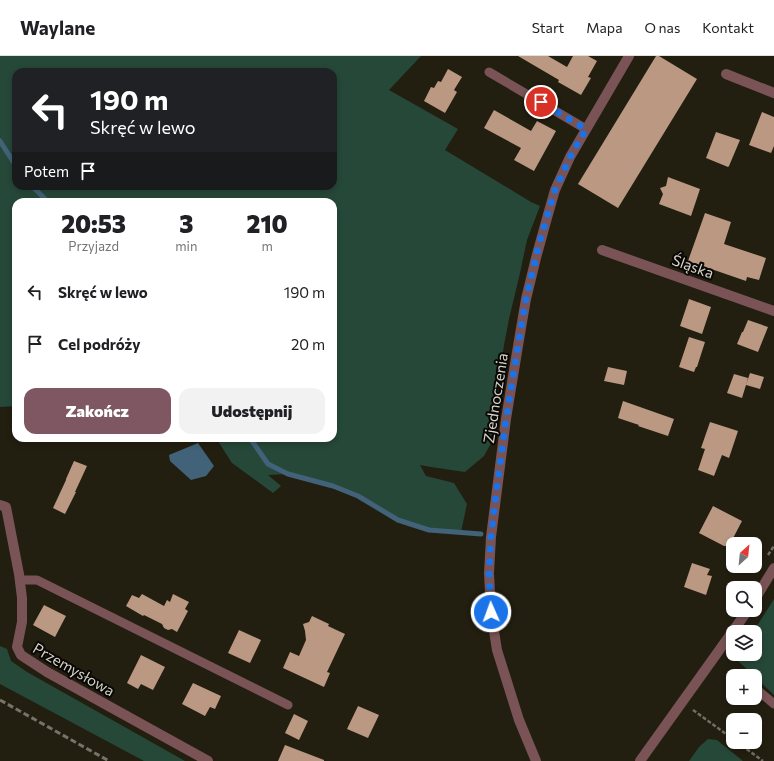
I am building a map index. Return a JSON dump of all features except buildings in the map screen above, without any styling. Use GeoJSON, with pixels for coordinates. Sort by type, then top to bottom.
{"type":"FeatureCollection","features":[{"type":"Feature","properties":{"kind":"street","name":"Zjednoczenia"},"geometry":{"type":"LineString","coordinates":[[536,761],[519,720],[497,650],[491,612],[489,573],[491,537],[507,412],[530,285],[555,190],[570,157],[629,56]]}},
{"type":"Feature","properties":{"kind":"street"},"geometry":{"type":"LineString","coordinates":[[726,74],[774,93]]}},
{"type":"Feature","properties":{"kind":"street","name":"Śląska"},"geometry":{"type":"LineString","coordinates":[[602,250],[774,311]]}},
{"type":"Feature","properties":{"kind":"street","name":"Przemysłowa"},"geometry":{"type":"LineString","coordinates":[[0,505],[6,507],[20,580],[22,622],[17,647],[21,655],[47,672],[208,761]]}},
{"type":"Feature","properties":{"kind":"street"},"geometry":{"type":"LineString","coordinates":[[762,588],[774,568]]}},
{"type":"Feature","properties":{"kind":"street"},"geometry":{"type":"LineString","coordinates":[[640,761],[743,617]]}},
{"type":"Feature","properties":{"kind":"lane"},"geometry":{"type":"LineString","coordinates":[[489,72],[586,129]]}},
{"type":"Feature","properties":{"kind":"lane"},"geometry":{"type":"LineString","coordinates":[[20,580],[37,580],[288,705]]}},
{"type":"Feature","properties":{"kind":"lane"},"geometry":{"type":"LineString","coordinates":[[762,694],[774,704]]}},
{"type":"Feature","properties":{"kind":"path"},"geometry":{"type":"LineString","coordinates":[[682,702],[726,734]]}},
{"type":"Feature","properties":{"kind":"path"},"geometry":{"type":"LineString","coordinates":[[747,749],[763,761]]}},
{"type":"Feature","properties":{"kind":"green space"},"geometry":{"type":"Polygon","coordinates":[[[0,56],[421,56],[389,90],[458,129],[445,150],[540,206],[527,240],[509,319],[490,445],[484,456],[465,472],[420,465],[426,476],[454,483],[467,504],[461,532],[429,530],[398,520],[358,496],[333,486],[288,474],[268,475],[281,486],[273,493],[232,463],[219,442],[337,442],[337,198],[12,198],[12,406],[0,407],[0,56]]]}},
{"type":"Feature","properties":{"kind":"green space"},"geometry":{"type":"Polygon","coordinates":[[[774,599],[774,695],[762,684],[762,669],[747,669],[738,661],[762,661],[762,625],[757,625],[774,599]]]}},
{"type":"Feature","properties":{"kind":"green space"},"geometry":{"type":"Polygon","coordinates":[[[0,646],[7,649],[11,661],[27,672],[185,761],[144,761],[0,684],[0,646]]]}},
{"type":"Feature","properties":{"kind":"green space"},"geometry":{"type":"Polygon","coordinates":[[[708,739],[717,740],[726,747],[726,749],[728,749],[743,761],[689,761],[699,747],[708,739]]]}},
{"type":"Feature","properties":{"kind":"water"},"geometry":{"type":"Polygon","coordinates":[[[198,443],[214,466],[206,476],[191,480],[170,461],[169,455],[198,443]]]}},
{"type":"Feature","properties":{"kind":"waterway"},"geometry":{"type":"LineString","coordinates":[[0,141],[12,160]]}},
{"type":"Feature","properties":{"kind":"waterway"},"geometry":{"type":"LineString","coordinates":[[36,190],[44,198]]}},
{"type":"Feature","properties":{"kind":"waterway"},"geometry":{"type":"LineString","coordinates":[[253,442],[268,464],[288,474],[333,486],[358,496],[398,520],[429,530],[481,534]]}},
{"type":"Feature","properties":{"kind":"railway"},"geometry":{"type":"LineString","coordinates":[[0,700],[109,761]]}},
{"type":"Feature","properties":{"kind":"route"},"geometry":{"type":"LineString","coordinates":[[491,612],[489,573],[491,537],[506,420],[526,299],[539,244],[555,190],[570,157],[586,129],[541,102]]}}]}
